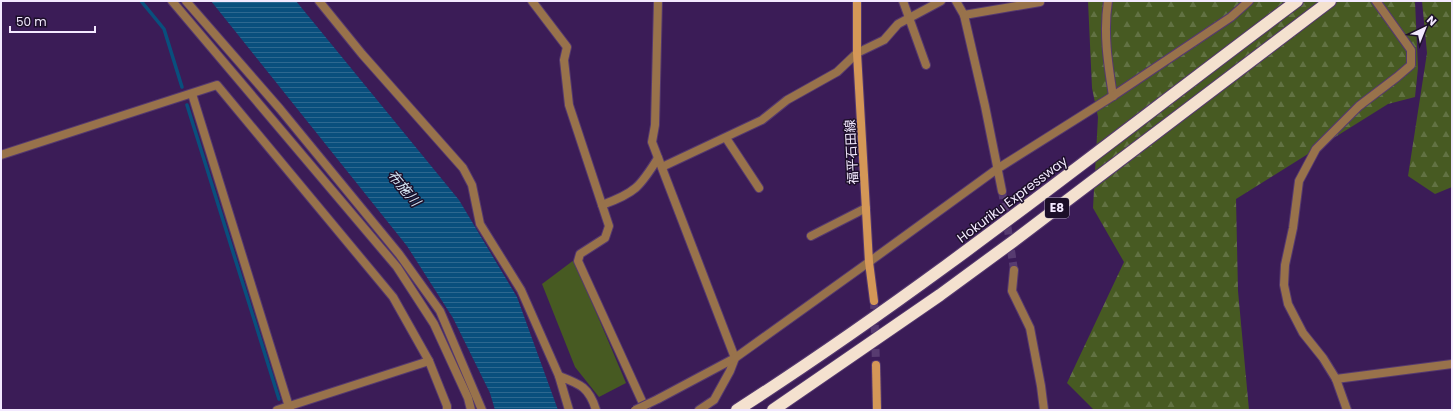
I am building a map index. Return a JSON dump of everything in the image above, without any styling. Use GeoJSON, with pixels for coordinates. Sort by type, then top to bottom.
{"type":"FeatureCollection","features":[{"type":"Feature","properties":{"kind":"highway","name":"Hokuriku Expressway"},"geometry":{"type":"LineString","coordinates":[[737,410],[770,389],[926,280],[1297,1]]}},
{"type":"Feature","properties":{"kind":"highway","name":"E8"},"geometry":{"type":"LineString","coordinates":[[775,408],[940,295],[1330,1]]}},
{"type":"Feature","properties":{"kind":"main road","name":"福平石田線"},"geometry":{"type":"LineString","coordinates":[[857,1],[857,53],[869,262],[874,301]]}},
{"type":"Feature","properties":{"kind":"main road"},"geometry":{"type":"LineString","coordinates":[[876,365],[877,410]]}},
{"type":"Feature","properties":{"kind":"street"},"geometry":{"type":"LineString","coordinates":[[172,1],[397,267],[434,324],[468,398],[471,410]]}},
{"type":"Feature","properties":{"kind":"street"},"geometry":{"type":"LineString","coordinates":[[186,1],[280,109],[399,254],[440,311],[482,410]]}},
{"type":"Feature","properties":{"kind":"street"},"geometry":{"type":"LineString","coordinates":[[320,1],[362,54],[463,168],[472,185],[480,224],[521,290],[559,376],[569,410]]}},
{"type":"Feature","properties":{"kind":"street"},"geometry":{"type":"LineString","coordinates":[[532,1],[567,47],[564,60],[569,104],[609,226],[605,238],[580,254],[578,261],[646,410]]}},
{"type":"Feature","properties":{"kind":"street"},"geometry":{"type":"LineString","coordinates":[[658,1],[655,125],[652,142],[735,358],[730,372],[714,400],[698,410]]}},
{"type":"Feature","properties":{"kind":"street"},"geometry":{"type":"LineString","coordinates":[[903,1],[926,64]]}},
{"type":"Feature","properties":{"kind":"street"},"geometry":{"type":"LineString","coordinates":[[662,167],[762,120],[787,100],[837,72],[857,53],[884,40],[898,24],[941,1]]}},
{"type":"Feature","properties":{"kind":"street"},"geometry":{"type":"LineString","coordinates":[[956,1],[964,15],[986,106],[1002,191]]}},
{"type":"Feature","properties":{"kind":"street"},"geometry":{"type":"LineString","coordinates":[[1108,1],[1106,15],[1106,55],[1113,96]]}},
{"type":"Feature","properties":{"kind":"street"},"geometry":{"type":"LineString","coordinates":[[635,410],[735,358],[998,169],[1113,96],[1231,17],[1249,1]]}},
{"type":"Feature","properties":{"kind":"street"},"geometry":{"type":"LineString","coordinates":[[1346,410],[1336,379],[1323,358],[1303,333],[1288,304],[1284,285],[1285,265],[1293,228],[1299,181],[1316,149],[1359,106],[1411,65],[1411,50],[1376,1]]}},
{"type":"Feature","properties":{"kind":"street"},"geometry":{"type":"LineString","coordinates":[[964,15],[1040,2]]}},
{"type":"Feature","properties":{"kind":"street"},"geometry":{"type":"LineString","coordinates":[[1,155],[217,85],[393,297],[429,362],[447,406],[447,410]]}},
{"type":"Feature","properties":{"kind":"street"},"geometry":{"type":"LineString","coordinates":[[192,94],[290,408]]}},
{"type":"Feature","properties":{"kind":"street"},"geometry":{"type":"LineString","coordinates":[[726,138],[759,188]]}},
{"type":"Feature","properties":{"kind":"street"},"geometry":{"type":"LineString","coordinates":[[602,205],[621,198],[635,190],[658,158]]}},
{"type":"Feature","properties":{"kind":"street"},"geometry":{"type":"LineString","coordinates":[[811,236],[866,208]]}},
{"type":"Feature","properties":{"kind":"street"},"geometry":{"type":"LineString","coordinates":[[1014,270],[1012,291],[1030,328],[1042,386],[1044,410]]}},
{"type":"Feature","properties":{"kind":"street"},"geometry":{"type":"LineString","coordinates":[[277,410],[290,408],[429,362]]}},
{"type":"Feature","properties":{"kind":"street"},"geometry":{"type":"LineString","coordinates":[[1336,379],[1452,364]]}},
{"type":"Feature","properties":{"kind":"street"},"geometry":{"type":"LineString","coordinates":[[559,376],[575,382],[583,387],[592,397],[596,410]]}},
{"type":"Feature","properties":{"kind":"green space"},"geometry":{"type":"Polygon","coordinates":[[[1088,1],[1415,1],[1418,68],[1415,97],[1388,104],[1236,199],[1238,291],[1249,410],[1094,410],[1067,383],[1124,262],[1093,208],[1098,117],[1092,88],[1088,1]]]}},
{"type":"Feature","properties":{"kind":"green space"},"geometry":{"type":"Polygon","coordinates":[[[1422,1],[1452,1],[1452,187],[1435,194],[1408,176],[1427,53],[1422,1]]]}},
{"type":"Feature","properties":{"kind":"green space"},"geometry":{"type":"Polygon","coordinates":[[[574,260],[626,383],[599,397],[575,367],[542,284],[574,260]]]}},
{"type":"Feature","properties":{"kind":"water","name":"布施川"},"geometry":{"type":"Polygon","coordinates":[[[211,1],[296,1],[459,200],[517,297],[558,410],[495,410],[490,393],[453,318],[407,246],[211,1]]]}},
{"type":"Feature","properties":{"kind":"waterway"},"geometry":{"type":"LineString","coordinates":[[141,1],[164,29],[182,87]]}},
{"type":"Feature","properties":{"kind":"waterway"},"geometry":{"type":"LineString","coordinates":[[187,105],[279,399]]}},
{"type":"Feature","properties":{"kind":"tunnel"},"geometry":{"type":"LineString","coordinates":[[1002,191],[1014,270]]}},
{"type":"Feature","properties":{"kind":"tunnel"},"geometry":{"type":"LineString","coordinates":[[874,301],[876,365]]}}]}
